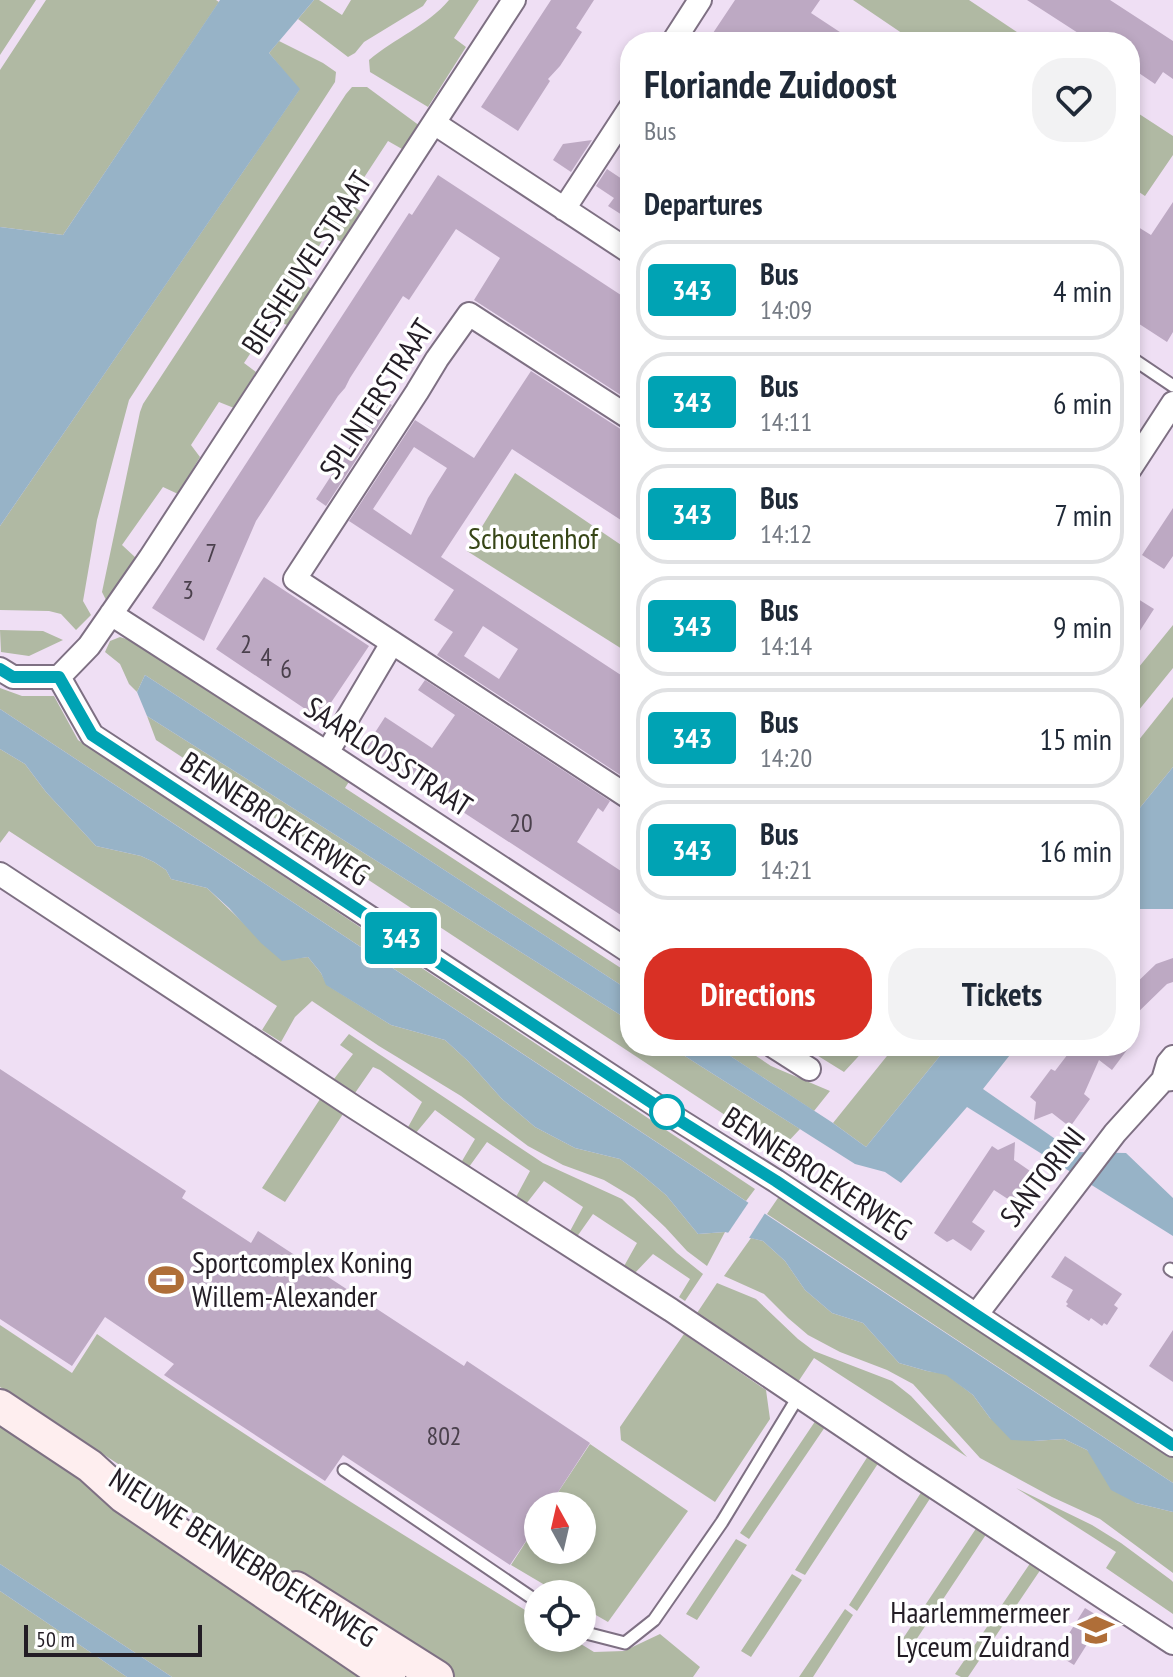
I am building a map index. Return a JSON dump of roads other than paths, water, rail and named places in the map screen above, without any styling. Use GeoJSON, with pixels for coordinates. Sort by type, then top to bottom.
{"type":"FeatureCollection","features":[{"type":"Feature","properties":{"kind":"main road","name":"NIEUWE BENNEBROEKERWEG"},"geometry":{"type":"LineString","coordinates":[[0,1406],[90,1466],[123,1496],[389,1677]]}},
{"type":"Feature","properties":{"kind":"main road","name":"NIEUWE BENNEBROEKERWEG"},"geometry":{"type":"LineString","coordinates":[[90,1466],[134,1483],[437,1677]]}},
{"type":"Feature","properties":{"kind":"street","name":"BIESHEUVELSTRAAT"},"geometry":{"type":"LineString","coordinates":[[59,677],[89,646],[150,558],[514,0]]}},
{"type":"Feature","properties":{"kind":"street"},"geometry":{"type":"LineString","coordinates":[[679,32],[700,0]]}},
{"type":"Feature","properties":{"kind":"street"},"geometry":{"type":"LineString","coordinates":[[434,123],[620,245]]}},
{"type":"Feature","properties":{"kind":"street"},"geometry":{"type":"LineString","coordinates":[[564,209],[620,123]]}},
{"type":"Feature","properties":{"kind":"street","name":"SPLINTERSTRAAT"},"geometry":{"type":"LineString","coordinates":[[620,412],[469,314],[295,579],[620,791]]}},
{"type":"Feature","properties":{"kind":"street"},"geometry":{"type":"LineString","coordinates":[[1140,454],[1173,403]]}},
{"type":"Feature","properties":{"kind":"street","name":"SAARLOOSSTRAAT"},"geometry":{"type":"LineString","coordinates":[[111,614],[620,945]]}},
{"type":"Feature","properties":{"kind":"street"},"geometry":{"type":"LineString","coordinates":[[327,753],[392,643]]}},
{"type":"Feature","properties":{"kind":"street"},"geometry":{"type":"LineString","coordinates":[[0,669],[13,677],[59,677]]}},
{"type":"Feature","properties":{"kind":"street","name":"BENNEBROEKERWEG"},"geometry":{"type":"LineString","coordinates":[[59,677],[92,735],[776,1181],[1173,1445]]}},
{"type":"Feature","properties":{"kind":"street"},"geometry":{"type":"LineString","coordinates":[[0,874],[354,1107],[671,1310],[1173,1643]]}},
{"type":"Feature","properties":{"kind":"street"},"geometry":{"type":"LineString","coordinates":[[789,1056],[809,1069]]}},
{"type":"Feature","properties":{"kind":"street","name":"SANTORINI"},"geometry":{"type":"LineString","coordinates":[[976,1315],[1115,1133],[1168,1079],[1168,1063],[1173,1057]]}},
{"type":"Feature","properties":{"kind":"lane"},"geometry":{"type":"LineString","coordinates":[[1140,364],[1173,386]]}},
{"type":"Feature","properties":{"kind":"lane"},"geometry":{"type":"LineString","coordinates":[[596,1636],[625,1643],[654,1620],[722,1522],[798,1397]]}},
{"type":"Feature","properties":{"kind":"lane"},"geometry":{"type":"LineString","coordinates":[[344,1470],[524,1592]]}},
{"type":"Feature","properties":{"kind":"water"},"geometry":{"type":"Polygon","coordinates":[[[220,0],[314,0],[269,53],[300,89],[0,526],[0,227],[63,235],[220,0]]]}},
{"type":"Feature","properties":{"kind":"water"},"geometry":{"type":"Polygon","coordinates":[[[145,675],[620,984],[620,1015],[147,716],[137,692],[145,675]]]}},
{"type":"Feature","properties":{"kind":"water"},"geometry":{"type":"Polygon","coordinates":[[[0,709],[1173,1483],[1173,1512],[1136,1503],[1111,1490],[1087,1450],[1064,1439],[1011,1440],[973,1395],[946,1375],[899,1363],[863,1323],[832,1313],[805,1290],[785,1261],[763,1241],[725,1232],[698,1234],[666,1195],[620,1159],[575,1148],[535,1127],[502,1099],[445,1040],[391,1025],[326,985],[308,957],[282,961],[207,888],[171,879],[166,870],[141,856],[96,846],[46,792],[25,764],[0,749],[0,709]]]}},
{"type":"Feature","properties":{"kind":"water"},"geometry":{"type":"Polygon","coordinates":[[[1173,767],[1173,909],[1140,909],[1140,808],[1173,767]]]}},
{"type":"Feature","properties":{"kind":"water"},"geometry":{"type":"Polygon","coordinates":[[[685,1056],[730,1056],[866,1147],[940,1056],[1009,1056],[983,1089],[1074,1152],[1126,1153],[1173,1198],[1173,1236],[967,1107],[901,1183],[885,1172],[855,1164],[685,1056]]]}},
{"type":"Feature","properties":{"kind":"water"},"geometry":{"type":"Polygon","coordinates":[[[0,1564],[172,1677],[127,1677],[0,1591],[0,1564]]]}},
{"type":"Feature","properties":{"kind":"place","name":"Sportcomplex Koning Willem-Alexander"},"geometry":{"type":"Point","coordinates":[166,1280]}},
{"type":"Feature","properties":{"kind":"place","name":"Haarlemmermeer Lyceum Zuidrand"},"geometry":{"type":"Point","coordinates":[1096,1630]}},
{"type":"Feature","properties":{"kind":"park label","name":"Schoutenhof"},"geometry":{"type":"Point","coordinates":[533,539]}}]}
